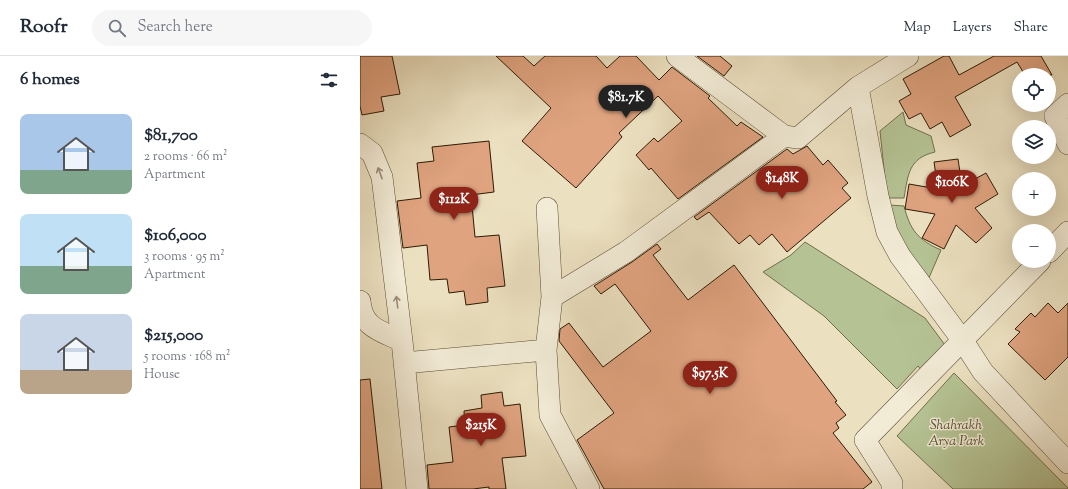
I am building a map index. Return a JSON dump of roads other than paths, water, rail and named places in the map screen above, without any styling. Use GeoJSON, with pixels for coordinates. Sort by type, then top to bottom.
{"type":"FeatureCollection","features":[{"type":"Feature","properties":{"kind":"street"},"geometry":{"type":"LineString","coordinates":[[676,56],[784,136],[798,138],[858,87],[908,56]]}},
{"type":"Feature","properties":{"kind":"street"},"geometry":{"type":"LineString","coordinates":[[858,87],[878,196],[887,232],[900,256],[963,341],[983,372],[1068,463]]}},
{"type":"Feature","properties":{"kind":"street"},"geometry":{"type":"LineString","coordinates":[[1068,104],[1055,116],[1068,144]]}},
{"type":"Feature","properties":{"kind":"street"},"geometry":{"type":"LineString","coordinates":[[552,297],[626,252],[784,136]]}},
{"type":"Feature","properties":{"kind":"street"},"geometry":{"type":"LineString","coordinates":[[360,144],[372,153],[382,177],[402,340],[417,489]]}},
{"type":"Feature","properties":{"kind":"street"},"geometry":{"type":"LineString","coordinates":[[547,208],[552,297],[546,350],[550,415],[589,489]]}},
{"type":"Feature","properties":{"kind":"street"},"geometry":{"type":"LineString","coordinates":[[1056,245],[1068,232]]}},
{"type":"Feature","properties":{"kind":"street"},"geometry":{"type":"LineString","coordinates":[[892,489],[892,483],[865,440],[1033,268]]}},
{"type":"Feature","properties":{"kind":"street"},"geometry":{"type":"LineString","coordinates":[[360,301],[361,309],[370,326],[402,340]]}},
{"type":"Feature","properties":{"kind":"street"},"geometry":{"type":"LineString","coordinates":[[404,363],[546,350]]}},
{"type":"Feature","properties":{"kind":"park label","name":"Shahrakh Arya Park"},"geometry":{"type":"Point","coordinates":[956,434]}}]}
